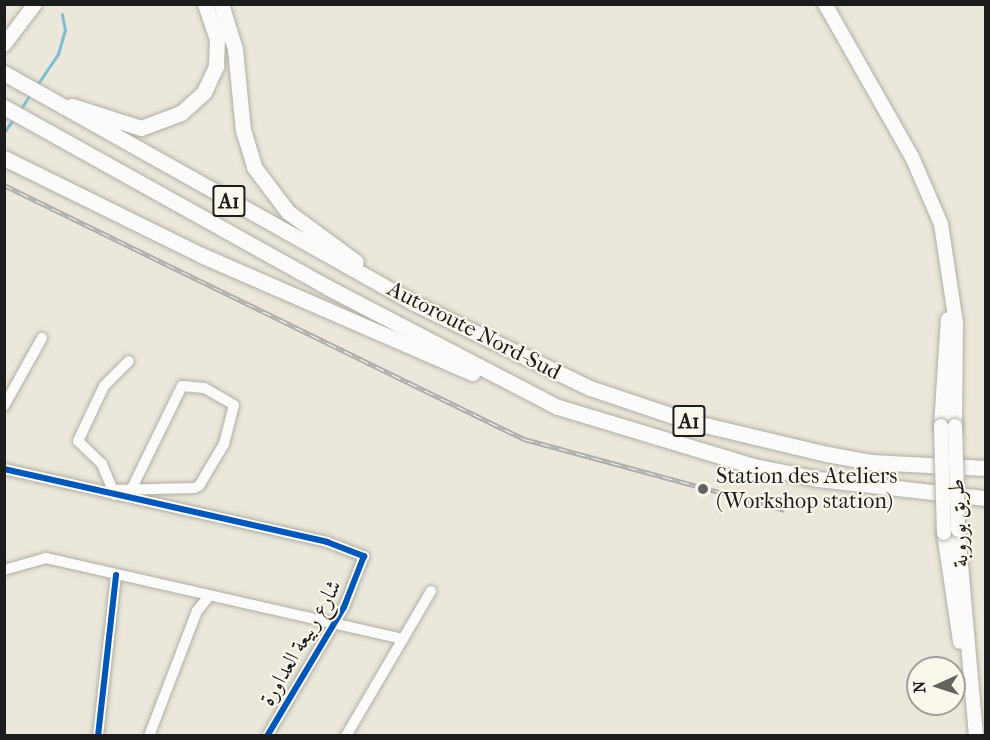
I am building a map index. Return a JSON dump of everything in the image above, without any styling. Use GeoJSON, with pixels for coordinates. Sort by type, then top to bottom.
{"type":"FeatureCollection","features":[{"type":"Feature","properties":{"kind":"highway"},"geometry":{"type":"LineString","coordinates":[[47,97],[131,127],[151,128],[173,118],[204,92],[216,66],[218,39],[205,4]]}},
{"type":"Feature","properties":{"kind":"highway"},"geometry":{"type":"LineString","coordinates":[[221,4],[235,49],[248,151],[265,184],[300,222],[412,302]]}},
{"type":"Feature","properties":{"kind":"highway","name":"Autoroute Nord-Sud"},"geometry":{"type":"LineString","coordinates":[[4,74],[412,302],[590,388],[688,421],[872,462],[986,468]]}},
{"type":"Feature","properties":{"kind":"highway","name":"Autoroute Nord-Sud"},"geometry":{"type":"LineString","coordinates":[[4,107],[337,293],[558,407],[754,466],[981,499]]}},
{"type":"Feature","properties":{"kind":"highway"},"geometry":{"type":"LineString","coordinates":[[5,158],[211,260],[558,407]]}},
{"type":"Feature","properties":{"kind":"main road"},"geometry":{"type":"LineString","coordinates":[[4,45],[35,4]]}},
{"type":"Feature","properties":{"kind":"main road","name":"طريق بوروبة"},"geometry":{"type":"LineString","coordinates":[[825,4],[932,200],[947,252],[952,296],[944,533],[953,617],[966,651]]}},
{"type":"Feature","properties":{"kind":"main road","name":"طريق بوروبة"},"geometry":{"type":"LineString","coordinates":[[948,426],[966,651]]}},
{"type":"Feature","properties":{"kind":"main road"},"geometry":{"type":"LineString","coordinates":[[966,651],[976,735]]}},
{"type":"Feature","properties":{"kind":"street"},"geometry":{"type":"LineString","coordinates":[[4,405],[42,338]]}},
{"type":"Feature","properties":{"kind":"street"},"geometry":{"type":"LineString","coordinates":[[114,493],[102,464],[78,441],[104,386],[129,361]]}},
{"type":"Feature","properties":{"kind":"street"},"geometry":{"type":"LineString","coordinates":[[4,469],[114,493],[131,490],[194,488],[205,481],[224,444],[234,405],[204,388],[182,386],[131,490]]}},
{"type":"Feature","properties":{"kind":"street","name":"شارع ربيعة العداورة"},"geometry":{"type":"LineString","coordinates":[[114,493],[355,550],[366,558],[333,623],[267,735]]}},
{"type":"Feature","properties":{"kind":"street"},"geometry":{"type":"LineString","coordinates":[[4,570],[38,558],[402,639]]}},
{"type":"Feature","properties":{"kind":"street"},"geometry":{"type":"LineString","coordinates":[[98,735],[116,575]]}},
{"type":"Feature","properties":{"kind":"street"},"geometry":{"type":"LineString","coordinates":[[346,735],[431,591]]}},
{"type":"Feature","properties":{"kind":"street"},"geometry":{"type":"LineString","coordinates":[[149,735],[197,611],[209,596]]}},
{"type":"Feature","properties":{"kind":"waterway"},"geometry":{"type":"LineString","coordinates":[[37,85],[58,54],[65,30],[62,14]]}},
{"type":"Feature","properties":{"kind":"waterway"},"geometry":{"type":"LineString","coordinates":[[20,110],[31,93]]}},
{"type":"Feature","properties":{"kind":"waterway"},"geometry":{"type":"LineString","coordinates":[[4,132],[14,118]]}},
{"type":"Feature","properties":{"kind":"railway"},"geometry":{"type":"LineString","coordinates":[[4,185],[524,439],[785,510]]}},
{"type":"Feature","properties":{"kind":"cycle path"},"geometry":{"type":"LineString","coordinates":[[4,469],[327,542],[364,556],[344,607],[267,736]]}},
{"type":"Feature","properties":{"kind":"cycle path"},"geometry":{"type":"LineString","coordinates":[[98,736],[116,575]]}},
{"type":"Feature","properties":{"kind":"place","name":"Station des Ateliers (Workshop station)"},"geometry":{"type":"Point","coordinates":[703,489]}}]}
